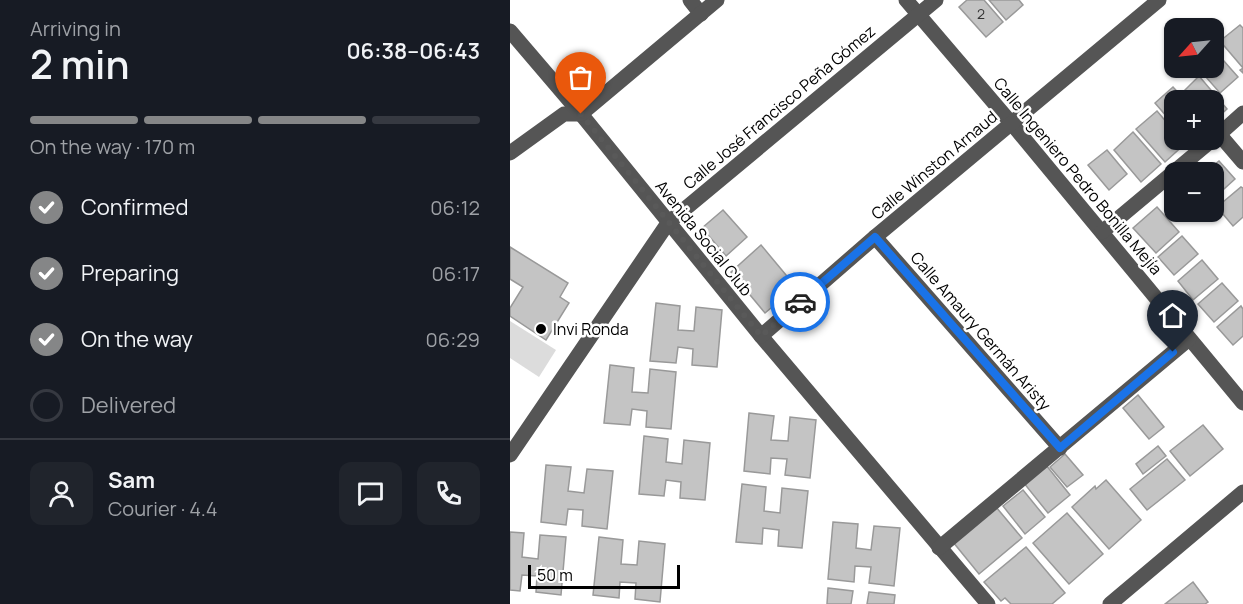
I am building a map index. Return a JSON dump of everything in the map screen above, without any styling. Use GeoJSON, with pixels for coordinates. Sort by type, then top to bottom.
{"type":"FeatureCollection","features":[{"type":"Feature","properties":{"kind":"street"},"geometry":{"type":"LineString","coordinates":[[690,0],[700,14]]}},
{"type":"Feature","properties":{"kind":"street"},"geometry":{"type":"LineString","coordinates":[[510,153],[564,114],[581,114],[717,0]]}},
{"type":"Feature","properties":{"kind":"street","name":"Calle Ingeniero Pedro Bonilla Mejía"},"geometry":{"type":"LineString","coordinates":[[906,0],[1012,123],[1243,403]]}},
{"type":"Feature","properties":{"kind":"street","name":"Calle José Francisco Peña Gómez"},"geometry":{"type":"LineString","coordinates":[[510,455],[668,223],[936,0]]}},
{"type":"Feature","properties":{"kind":"street","name":"Calle Winston Arnaud"},"geometry":{"type":"LineString","coordinates":[[761,336],[875,237],[1159,0]]}},
{"type":"Feature","properties":{"kind":"street","name":"Avenida Social Club"},"geometry":{"type":"LineString","coordinates":[[510,30],[761,336],[988,604]]}},
{"type":"Feature","properties":{"kind":"street"},"geometry":{"type":"LineString","coordinates":[[1224,129],[1243,113]]}},
{"type":"Feature","properties":{"kind":"street"},"geometry":{"type":"LineString","coordinates":[[1224,145],[1243,162]]}},
{"type":"Feature","properties":{"kind":"street"},"geometry":{"type":"LineString","coordinates":[[1102,232],[1200,150]]}},
{"type":"Feature","properties":{"kind":"street","name":"Calle Amaury Germán Aristy"},"geometry":{"type":"LineString","coordinates":[[875,237],[1060,448]]}},
{"type":"Feature","properties":{"kind":"street"},"geometry":{"type":"LineString","coordinates":[[939,548],[1189,339]]}},
{"type":"Feature","properties":{"kind":"street"},"geometry":{"type":"LineString","coordinates":[[1110,604],[1243,492]]}},
{"type":"Feature","properties":{"kind":"shaded area"},"geometry":{"type":"Polygon","coordinates":[[[510,321],[556,350],[539,377],[510,358],[510,321]]]}},
{"type":"Feature","properties":{"kind":"building"},"geometry":{"type":"Polygon","coordinates":[[[967,0],[984,0],[1003,22],[986,37],[959,7],[967,0]]]}},
{"type":"Feature","properties":{"kind":"building"},"geometry":{"type":"Polygon","coordinates":[[[989,0],[1019,0],[1023,5],[1006,20],[989,0]]]}},
{"type":"Feature","properties":{"kind":"building"},"geometry":{"type":"Polygon","coordinates":[[[1240,25],[1243,28],[1243,68],[1224,46],[1224,38],[1240,25]]]}},
{"type":"Feature","properties":{"kind":"building"},"geometry":{"type":"Polygon","coordinates":[[[1224,61],[1238,77],[1223,90],[1217,90],[1207,78],[1224,78],[1224,61]]]}},
{"type":"Feature","properties":{"kind":"building"},"geometry":{"type":"Polygon","coordinates":[[[1197,78],[1201,78],[1211,90],[1185,90],[1197,78]]]}},
{"type":"Feature","properties":{"kind":"building"},"geometry":{"type":"Polygon","coordinates":[[[1164,95],[1164,113],[1155,103],[1164,95]]]}},
{"type":"Feature","properties":{"kind":"building"},"geometry":{"type":"Polygon","coordinates":[[[1157,111],[1164,119],[1164,150],[1178,150],[1165,162],[1136,129],[1157,111]]]}},
{"type":"Feature","properties":{"kind":"building"},"geometry":{"type":"Polygon","coordinates":[[[1133,132],[1161,164],[1141,182],[1114,150],[1133,132]]]}},
{"type":"Feature","properties":{"kind":"building"},"geometry":{"type":"Polygon","coordinates":[[[1107,150],[1127,174],[1109,190],[1088,165],[1107,150]]]}},
{"type":"Feature","properties":{"kind":"building"},"geometry":{"type":"Polygon","coordinates":[[[1224,167],[1235,179],[1224,189],[1224,167]]]}},
{"type":"Feature","properties":{"kind":"building"},"geometry":{"type":"Polygon","coordinates":[[[1241,187],[1243,188],[1243,217],[1233,226],[1224,215],[1224,201],[1241,187]]]}},
{"type":"Feature","properties":{"kind":"building"},"geometry":{"type":"Polygon","coordinates":[[[1157,207],[1164,215],[1164,222],[1170,222],[1179,232],[1156,253],[1133,228],[1157,207]]]}},
{"type":"Feature","properties":{"kind":"building"},"geometry":{"type":"Polygon","coordinates":[[[723,210],[747,237],[726,256],[702,228],[723,210]]]}},
{"type":"Feature","properties":{"kind":"building"},"geometry":{"type":"Polygon","coordinates":[[[1182,236],[1198,254],[1174,275],[1158,257],[1182,236]]]}},
{"type":"Feature","properties":{"kind":"building"},"geometry":{"type":"Polygon","coordinates":[[[761,245],[796,287],[765,313],[731,272],[761,245]]]}},
{"type":"Feature","properties":{"kind":"building"},"geometry":{"type":"Polygon","coordinates":[[[510,247],[568,283],[560,297],[569,303],[546,340],[510,316],[510,308],[523,287],[510,279],[510,247]]]}},
{"type":"Feature","properties":{"kind":"building"},"geometry":{"type":"Polygon","coordinates":[[[1202,260],[1218,279],[1193,300],[1178,281],[1202,260]]]}},
{"type":"Feature","properties":{"kind":"building"},"geometry":{"type":"Polygon","coordinates":[[[1222,283],[1238,301],[1214,322],[1198,304],[1222,283]]]}},
{"type":"Feature","properties":{"kind":"building"},"geometry":{"type":"Polygon","coordinates":[[[656,303],[680,306],[678,330],[694,331],[696,307],[722,310],[717,367],[692,365],[693,349],[678,347],[676,363],[650,361],[656,303]]]}},
{"type":"Feature","properties":{"kind":"building"},"geometry":{"type":"Polygon","coordinates":[[[1241,306],[1243,336],[1233,345],[1217,327],[1241,306]]]}},
{"type":"Feature","properties":{"kind":"building"},"geometry":{"type":"Polygon","coordinates":[[[610,365],[634,368],[632,392],[648,393],[650,369],[676,372],[671,429],[646,427],[647,411],[632,409],[630,425],[604,423],[610,365]]]}},
{"type":"Feature","properties":{"kind":"building"},"geometry":{"type":"Polygon","coordinates":[[[1138,395],[1164,427],[1149,439],[1123,408],[1138,395]]]}},
{"type":"Feature","properties":{"kind":"building"},"geometry":{"type":"Polygon","coordinates":[[[749,413],[774,416],[771,440],[788,441],[790,417],[816,420],[810,478],[785,475],[787,459],[771,458],[770,474],[744,471],[749,413]]]}},
{"type":"Feature","properties":{"kind":"building"},"geometry":{"type":"Polygon","coordinates":[[[1203,425],[1223,449],[1190,476],[1170,451],[1203,425]]]}},
{"type":"Feature","properties":{"kind":"building"},"geometry":{"type":"Polygon","coordinates":[[[644,436],[668,439],[666,462],[682,464],[684,440],[710,443],[705,500],[680,498],[681,482],[666,480],[664,496],[639,494],[644,436]]]}},
{"type":"Feature","properties":{"kind":"building"},"geometry":{"type":"Polygon","coordinates":[[[1158,446],[1166,456],[1143,474],[1136,464],[1158,446]]]}},
{"type":"Feature","properties":{"kind":"building"},"geometry":{"type":"Polygon","coordinates":[[[1065,454],[1083,475],[1067,487],[1050,467],[1065,454]]]}},
{"type":"Feature","properties":{"kind":"building"},"geometry":{"type":"Polygon","coordinates":[[[1167,459],[1185,480],[1147,510],[1130,489],[1167,459]]]}},
{"type":"Feature","properties":{"kind":"building"},"geometry":{"type":"Polygon","coordinates":[[[546,465],[571,467],[568,491],[584,493],[587,469],[613,471],[607,529],[582,526],[583,510],[568,509],[566,525],[541,522],[546,465]]]}},
{"type":"Feature","properties":{"kind":"building"},"geometry":{"type":"Polygon","coordinates":[[[1046,465],[1070,495],[1048,513],[1023,482],[1046,465]]]}},
{"type":"Feature","properties":{"kind":"building"},"geometry":{"type":"Polygon","coordinates":[[[1106,480],[1141,520],[1109,549],[1072,507],[1095,486],[1096,489],[1106,480]]]}},
{"type":"Feature","properties":{"kind":"building"},"geometry":{"type":"Polygon","coordinates":[[[742,484],[766,487],[764,511],[780,513],[782,488],[808,491],[802,548],[778,546],[779,530],[763,528],[762,544],[736,542],[742,484]]]}},
{"type":"Feature","properties":{"kind":"building"},"geometry":{"type":"Polygon","coordinates":[[[1023,490],[1045,517],[1025,534],[1003,506],[1023,490]]]}},
{"type":"Feature","properties":{"kind":"building"},"geometry":{"type":"Polygon","coordinates":[[[996,507],[1022,538],[979,574],[953,542],[996,507]]]}},
{"type":"Feature","properties":{"kind":"building"},"geometry":{"type":"Polygon","coordinates":[[[1067,513],[1103,554],[1069,584],[1033,543],[1067,513]]]}},
{"type":"Feature","properties":{"kind":"building"},"geometry":{"type":"Polygon","coordinates":[[[833,522],[858,524],[856,548],[871,550],[874,526],[900,528],[894,586],[869,583],[871,567],[855,566],[854,582],[828,579],[833,522]]]}},
{"type":"Feature","properties":{"kind":"building"},"geometry":{"type":"Polygon","coordinates":[[[510,532],[524,533],[522,557],[538,559],[540,535],[566,537],[561,595],[536,592],[537,576],[522,575],[520,591],[510,590],[510,532]]]}},
{"type":"Feature","properties":{"kind":"building"},"geometry":{"type":"Polygon","coordinates":[[[599,537],[623,540],[621,564],[637,565],[639,541],[665,544],[660,602],[635,599],[636,583],[620,582],[619,598],[593,595],[599,537]]]}},
{"type":"Feature","properties":{"kind":"building"},"geometry":{"type":"Polygon","coordinates":[[[1026,547],[1065,593],[1052,604],[1011,604],[1005,598],[1001,601],[984,582],[1026,547]]]}},
{"type":"Feature","properties":{"kind":"building"},"geometry":{"type":"Polygon","coordinates":[[[1193,582],[1208,602],[1205,604],[1165,604],[1193,582]]]}},
{"type":"Feature","properties":{"kind":"building"},"geometry":{"type":"Polygon","coordinates":[[[828,588],[853,591],[851,604],[827,604],[828,588]]]}},
{"type":"Feature","properties":{"kind":"building"},"geometry":{"type":"Polygon","coordinates":[[[869,592],[895,595],[894,604],[867,604],[869,592]]]}},
{"type":"Feature","properties":{"kind":"way so far"},"geometry":{"type":"LineString","coordinates":[[581,114],[761,336],[800,302]]}},
{"type":"Feature","properties":{"kind":"place","name":"Invi Ronda"},"geometry":{"type":"Point","coordinates":[541,329]}},
{"type":"Feature","properties":{"kind":"route"},"geometry":{"type":"LineString","coordinates":[[800,302],[875,237],[1060,448],[1173,352]]}}]}
